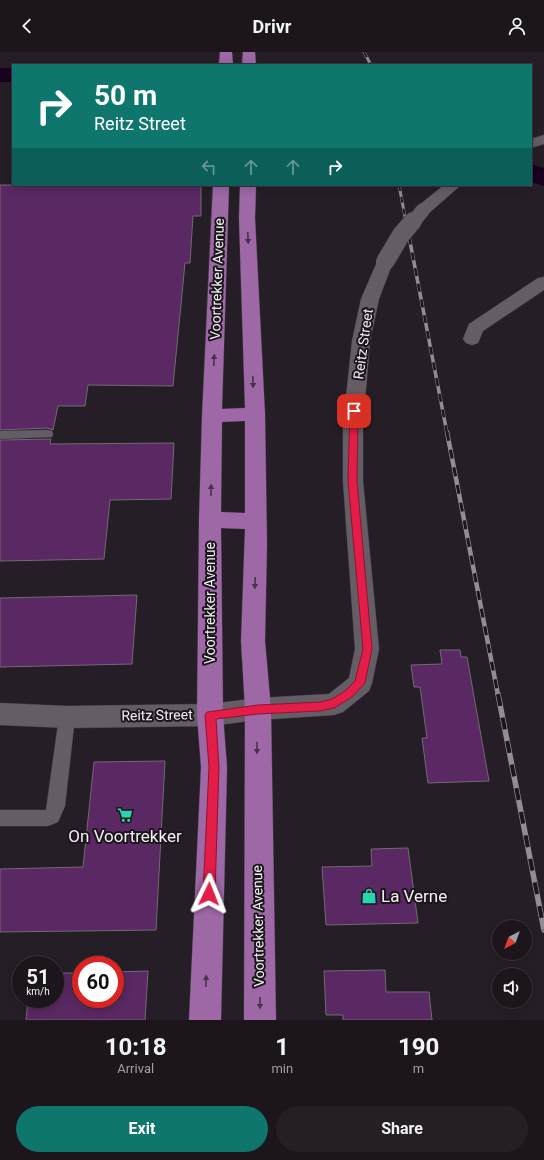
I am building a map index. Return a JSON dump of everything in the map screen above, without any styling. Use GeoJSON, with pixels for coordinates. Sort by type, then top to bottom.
{"type":"FeatureCollection","features":[{"type":"Feature","properties":{"kind":"main road"},"geometry":{"type":"LineString","coordinates":[[226,52],[226,64]]}},
{"type":"Feature","properties":{"kind":"main road"},"geometry":{"type":"LineString","coordinates":[[249,52],[249,64]]}},
{"type":"Feature","properties":{"kind":"main road","name":"Voortrekker Avenue"},"geometry":{"type":"LineString","coordinates":[[205,1020],[214,767],[210,715],[210,520],[212,416],[219,219],[222,186]]}},
{"type":"Feature","properties":{"kind":"main road","name":"Voortrekker Avenue"},"geometry":{"type":"LineString","coordinates":[[248,186],[247,218],[255,414],[256,521],[253,641],[258,709],[260,1020]]}},
{"type":"Feature","properties":{"kind":"main road"},"geometry":{"type":"LineString","coordinates":[[219,219],[247,218]]}},
{"type":"Feature","properties":{"kind":"main road"},"geometry":{"type":"LineString","coordinates":[[212,416],[255,414]]}},
{"type":"Feature","properties":{"kind":"main road"},"geometry":{"type":"LineString","coordinates":[[210,520],[256,521]]}},
{"type":"Feature","properties":{"kind":"street"},"geometry":{"type":"LineString","coordinates":[[532,144],[544,139]]}},
{"type":"Feature","properties":{"kind":"street","name":"Reitz Street"},"geometry":{"type":"LineString","coordinates":[[0,714],[67,717],[210,715],[258,709],[320,706],[334,704],[360,683],[368,649],[352,481],[353,425],[361,341],[370,299],[385,262],[402,235],[423,210],[452,186]]}},
{"type":"Feature","properties":{"kind":"street"},"geometry":{"type":"LineString","coordinates":[[472,339],[475,328],[544,282]]}},
{"type":"Feature","properties":{"kind":"lane"},"geometry":{"type":"LineString","coordinates":[[0,435],[47,434]]}},
{"type":"Feature","properties":{"kind":"lane"},"geometry":{"type":"LineString","coordinates":[[0,818],[48,818],[52,816],[56,806],[67,717]]}},
{"type":"Feature","properties":{"kind":"building"},"geometry":{"type":"Polygon","coordinates":[[[0,185],[201,186],[201,216],[193,216],[190,263],[185,263],[173,386],[88,385],[85,406],[58,406],[53,430],[47,428],[0,430],[0,185]]]}},
{"type":"Feature","properties":{"kind":"building"},"geometry":{"type":"Polygon","coordinates":[[[51,439],[50,444],[174,443],[171,499],[110,500],[104,559],[0,561],[0,440],[51,439]]]}},
{"type":"Feature","properties":{"kind":"building"},"geometry":{"type":"Polygon","coordinates":[[[137,595],[132,664],[0,667],[0,598],[137,595]]]}},
{"type":"Feature","properties":{"kind":"building"},"geometry":{"type":"Polygon","coordinates":[[[440,650],[460,650],[461,657],[467,657],[489,781],[428,783],[422,738],[427,738],[420,687],[414,687],[411,665],[442,664],[440,650]]]}},
{"type":"Feature","properties":{"kind":"building","name":"On Voortrekker"},"geometry":{"type":"Polygon","coordinates":[[[165,761],[156,930],[0,932],[0,869],[83,867],[94,762],[165,761]]]}},
{"type":"Feature","properties":{"kind":"building"},"geometry":{"type":"Polygon","coordinates":[[[408,848],[418,923],[326,925],[322,867],[372,866],[371,849],[408,848]]]}},
{"type":"Feature","properties":{"kind":"building"},"geometry":{"type":"Polygon","coordinates":[[[385,970],[386,992],[429,992],[432,1020],[343,1020],[343,1015],[326,1015],[324,971],[385,970]]]}},
{"type":"Feature","properties":{"kind":"building"},"geometry":{"type":"Polygon","coordinates":[[[148,971],[145,1020],[26,1020],[27,1008],[64,1008],[64,973],[72,973],[72,1008],[124,1008],[124,972],[148,971]]]}},
{"type":"Feature","properties":{"kind":"waterway"},"geometry":{"type":"LineString","coordinates":[[0,75],[12,75]]}},
{"type":"Feature","properties":{"kind":"waterway"},"geometry":{"type":"LineString","coordinates":[[532,173],[544,177]]}},
{"type":"Feature","properties":{"kind":"railway"},"geometry":{"type":"LineString","coordinates":[[364,52],[370,64]]}},
{"type":"Feature","properties":{"kind":"railway"},"geometry":{"type":"LineString","coordinates":[[399,186],[406,222]]}},
{"type":"Feature","properties":{"kind":"railway"},"geometry":{"type":"LineString","coordinates":[[406,221],[447,433]]}},
{"type":"Feature","properties":{"kind":"railway"},"geometry":{"type":"LineString","coordinates":[[447,432],[498,695]]}},
{"type":"Feature","properties":{"kind":"railway"},"geometry":{"type":"LineString","coordinates":[[498,694],[544,930]]}},
{"type":"Feature","properties":{"kind":"place","name":"On Voortrekker"},"geometry":{"type":"Point","coordinates":[125,815]}},
{"type":"Feature","properties":{"kind":"place","name":"La Verne"},"geometry":{"type":"Point","coordinates":[369,896]}},
{"type":"Feature","properties":{"kind":"route"},"geometry":{"type":"LineString","coordinates":[[209,894],[214,767],[210,715],[258,709],[334,704],[360,683],[368,649],[352,481],[354,411]]}}]}
